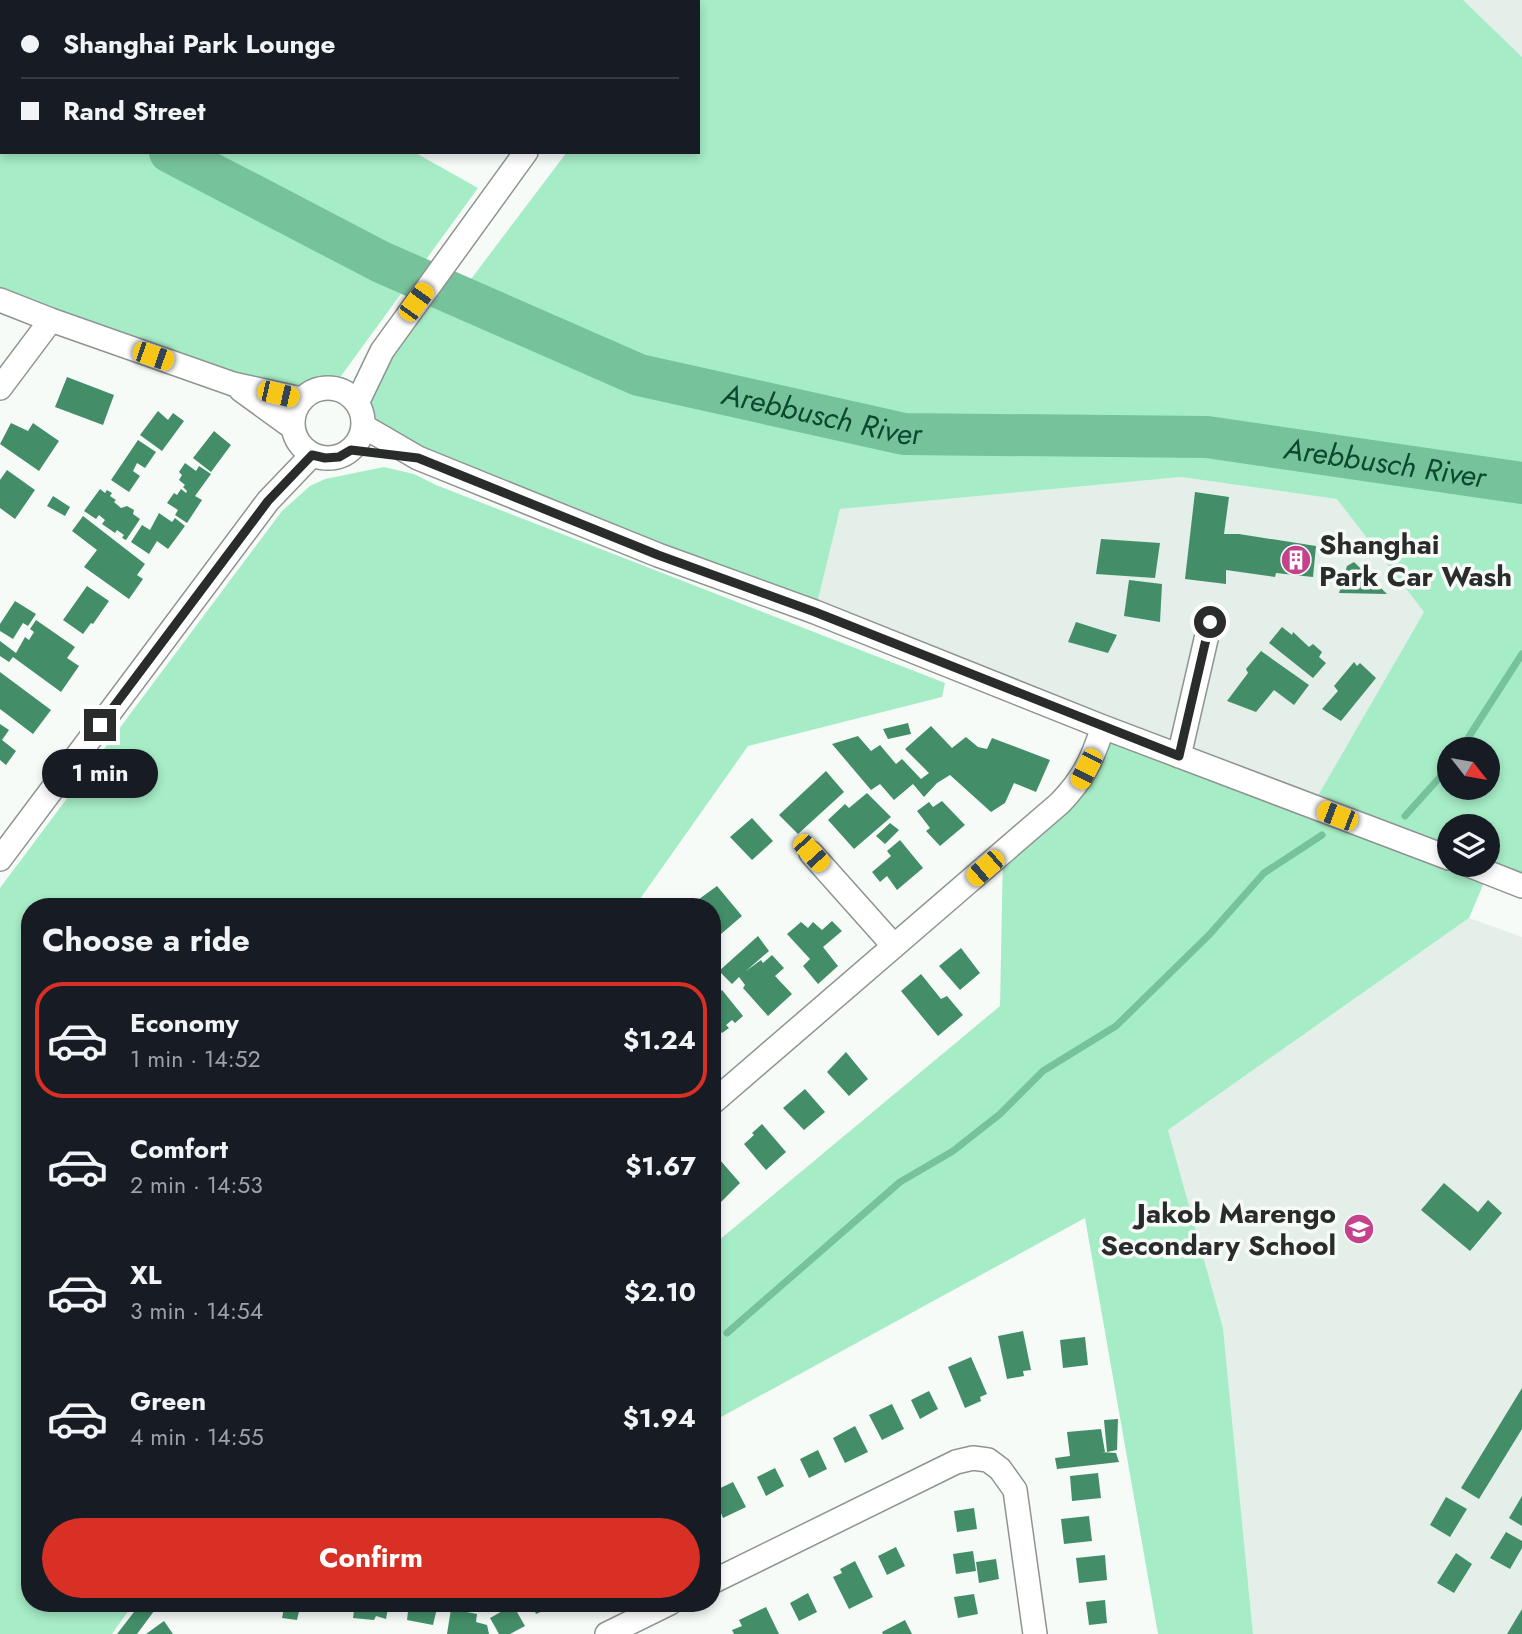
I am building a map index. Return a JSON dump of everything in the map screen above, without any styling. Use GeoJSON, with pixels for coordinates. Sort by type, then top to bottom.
{"type":"FeatureCollection","features":[{"type":"Feature","properties":{"kind":"street"},"geometry":{"type":"LineString","coordinates":[[357,402],[385,347],[525,154]]}},
{"type":"Feature","properties":{"kind":"street"},"geometry":{"type":"LineString","coordinates":[[0,300],[233,384],[301,399]]}},
{"type":"Feature","properties":{"kind":"street"},"geometry":{"type":"LineString","coordinates":[[0,388],[51,320]]}},
{"type":"Feature","properties":{"kind":"street"},"geometry":{"type":"LineString","coordinates":[[333,387],[385,347]]}},
{"type":"Feature","properties":{"kind":"street"},"geometry":{"type":"LineString","coordinates":[[233,384],[294,433],[302,448],[312,455],[339,457],[351,450],[359,439],[363,426],[362,414],[357,402],[342,390],[333,387],[315,389],[301,399],[294,413],[294,433],[268,501]]}},
{"type":"Feature","properties":{"kind":"street"},"geometry":{"type":"LineString","coordinates":[[363,426],[418,458],[658,555],[815,612],[1103,727],[1437,853]]}},
{"type":"Feature","properties":{"kind":"street"},"geometry":{"type":"LineString","coordinates":[[351,450],[418,458]]}},
{"type":"Feature","properties":{"kind":"street"},"geometry":{"type":"LineString","coordinates":[[0,859],[268,501],[312,455]]}},
{"type":"Feature","properties":{"kind":"street"},"geometry":{"type":"LineString","coordinates":[[1179,756],[1210,622]]}},
{"type":"Feature","properties":{"kind":"street"},"geometry":{"type":"LineString","coordinates":[[721,1095],[1060,803],[1079,783],[1103,727]]}},
{"type":"Feature","properties":{"kind":"street"},"geometry":{"type":"LineString","coordinates":[[811,853],[894,946]]}},
{"type":"Feature","properties":{"kind":"street"},"geometry":{"type":"LineString","coordinates":[[1499,877],[1522,886]]}},
{"type":"Feature","properties":{"kind":"street"},"geometry":{"type":"LineString","coordinates":[[721,1578],[956,1462],[973,1458],[988,1460],[1000,1469],[1015,1490],[1035,1634]]}},
{"type":"Feature","properties":{"kind":"street"},"geometry":{"type":"LineString","coordinates":[[607,1634],[652,1612]]}},
{"type":"Feature","properties":{"kind":"shaded area"},"geometry":{"type":"Polygon","coordinates":[[[1463,0],[1522,0],[1522,57],[1463,0]]]}},
{"type":"Feature","properties":{"kind":"shaded area"},"geometry":{"type":"Polygon","coordinates":[[[1181,477],[1338,499],[1424,612],[1312,806],[815,612],[840,509],[1181,477]]]}},
{"type":"Feature","properties":{"kind":"shaded area","name":"Jakob Marengo Secondary School"},"geometry":{"type":"Polygon","coordinates":[[[1469,918],[1522,937],[1522,1634],[1253,1634],[1223,1328],[1168,1130],[1469,918]]]}},
{"type":"Feature","properties":{"kind":"green space"},"geometry":{"type":"Polygon","coordinates":[[[700,0],[1463,0],[1522,57],[1522,481],[1208,435],[903,431],[635,368],[465,292],[468,283],[565,154],[700,154],[700,0]]]}},
{"type":"Feature","properties":{"kind":"green space"},"geometry":{"type":"Polygon","coordinates":[[[0,154],[418,154],[478,188],[333,387],[315,389],[301,399],[0,300],[0,154]]]}},
{"type":"Feature","properties":{"kind":"green space"},"geometry":{"type":"Polygon","coordinates":[[[432,284],[639,375],[904,434],[1207,437],[1522,483],[1522,652],[1485,710],[1522,654],[1522,886],[1498,877],[1500,814],[1437,814],[1437,877],[1486,877],[1469,918],[1168,1130],[1223,1328],[1253,1634],[1158,1634],[1085,1218],[721,1417],[721,1238],[1000,1006],[1003,852],[1060,803],[1103,727],[1312,806],[1424,612],[1337,499],[1181,477],[840,509],[815,612],[363,426],[357,403],[432,284]]]}},
{"type":"Feature","properties":{"kind":"green space"},"geometry":{"type":"Polygon","coordinates":[[[384,467],[414,474],[436,485],[945,683],[942,697],[748,746],[641,898],[21,898],[21,1612],[128,1612],[112,1634],[0,1634],[0,888],[282,511],[310,486],[325,479],[384,467]]]}},
{"type":"Feature","properties":{"kind":"building"},"geometry":{"type":"Polygon","coordinates":[[[67,377],[114,395],[103,425],[55,407],[67,377]]]}},
{"type":"Feature","properties":{"kind":"building"},"geometry":{"type":"Polygon","coordinates":[[[158,411],[168,420],[173,413],[184,421],[162,451],[140,435],[158,411]]]}},
{"type":"Feature","properties":{"kind":"building"},"geometry":{"type":"Polygon","coordinates":[[[11,423],[28,431],[33,423],[59,441],[39,471],[0,444],[11,423]]]}},
{"type":"Feature","properties":{"kind":"building"},"geometry":{"type":"Polygon","coordinates":[[[214,431],[231,445],[211,472],[193,458],[214,431]]]}},
{"type":"Feature","properties":{"kind":"building"},"geometry":{"type":"Polygon","coordinates":[[[138,440],[156,452],[145,468],[137,463],[133,471],[140,476],[129,492],[111,480],[138,440]]]}},
{"type":"Feature","properties":{"kind":"building"},"geometry":{"type":"Polygon","coordinates":[[[185,463],[196,471],[199,466],[211,474],[195,496],[202,500],[187,523],[175,515],[178,510],[167,503],[174,493],[177,495],[181,489],[186,493],[187,491],[179,480],[182,475],[179,472],[185,463]]]}},
{"type":"Feature","properties":{"kind":"building"},"geometry":{"type":"Polygon","coordinates":[[[7,470],[35,490],[15,519],[0,508],[0,480],[7,470]]]}},
{"type":"Feature","properties":{"kind":"building"},"geometry":{"type":"Polygon","coordinates":[[[100,489],[105,493],[107,490],[112,493],[110,496],[116,500],[114,502],[121,508],[127,506],[134,510],[133,514],[140,519],[126,540],[117,530],[115,533],[102,524],[105,520],[99,515],[96,519],[84,511],[100,489]]]}},
{"type":"Feature","properties":{"kind":"building"},"geometry":{"type":"Polygon","coordinates":[[[1195,492],[1229,497],[1224,534],[1316,546],[1313,577],[1276,573],[1275,577],[1226,570],[1226,584],[1185,579],[1195,492]]]}},
{"type":"Feature","properties":{"kind":"building"},"geometry":{"type":"Polygon","coordinates":[[[53,496],[70,507],[65,516],[47,506],[53,496]]]}},
{"type":"Feature","properties":{"kind":"building"},"geometry":{"type":"Polygon","coordinates":[[[159,513],[172,522],[175,518],[185,526],[168,549],[157,541],[149,554],[131,542],[142,525],[150,530],[159,513]]]}},
{"type":"Feature","properties":{"kind":"building"},"geometry":{"type":"Polygon","coordinates":[[[83,516],[145,564],[137,575],[143,579],[129,599],[84,567],[97,550],[72,531],[83,516]]]}},
{"type":"Feature","properties":{"kind":"building"},"geometry":{"type":"Polygon","coordinates":[[[1101,539],[1160,543],[1155,578],[1096,574],[1101,539]]]}},
{"type":"Feature","properties":{"kind":"building"},"geometry":{"type":"Polygon","coordinates":[[[1354,562],[1387,594],[1339,593],[1347,566],[1354,562]]]}},
{"type":"Feature","properties":{"kind":"building"},"geometry":{"type":"Polygon","coordinates":[[[1129,580],[1162,584],[1160,622],[1124,616],[1129,580]]]}},
{"type":"Feature","properties":{"kind":"building"},"geometry":{"type":"Polygon","coordinates":[[[87,586],[109,601],[83,634],[63,620],[87,586]]]}},
{"type":"Feature","properties":{"kind":"building"},"geometry":{"type":"Polygon","coordinates":[[[15,601],[36,614],[28,626],[23,623],[13,639],[0,631],[0,624],[15,601]]]}},
{"type":"Feature","properties":{"kind":"building"},"geometry":{"type":"Polygon","coordinates":[[[36,620],[75,647],[67,658],[79,666],[61,692],[13,657],[9,662],[0,656],[0,641],[16,653],[25,637],[29,640],[34,632],[30,629],[36,620]]]}},
{"type":"Feature","properties":{"kind":"building"},"geometry":{"type":"Polygon","coordinates":[[[1076,622],[1117,635],[1108,653],[1068,642],[1076,622]]]}},
{"type":"Feature","properties":{"kind":"building"},"geometry":{"type":"Polygon","coordinates":[[[1282,627],[1292,635],[1293,632],[1309,647],[1313,644],[1322,652],[1319,657],[1326,663],[1313,678],[1269,643],[1282,627]]]}},
{"type":"Feature","properties":{"kind":"building"},"geometry":{"type":"Polygon","coordinates":[[[1261,651],[1309,685],[1294,705],[1274,690],[1256,712],[1227,701],[1248,673],[1246,669],[1261,651]]]}},
{"type":"Feature","properties":{"kind":"building"},"geometry":{"type":"Polygon","coordinates":[[[1354,662],[1357,666],[1360,663],[1376,678],[1341,721],[1322,709],[1338,691],[1334,686],[1354,662]]]}},
{"type":"Feature","properties":{"kind":"building"},"geometry":{"type":"Polygon","coordinates":[[[0,672],[51,710],[33,734],[0,709],[0,672]]]}},
{"type":"Feature","properties":{"kind":"building"},"geometry":{"type":"Polygon","coordinates":[[[908,723],[911,734],[888,739],[883,729],[908,723]]]}},
{"type":"Feature","properties":{"kind":"building"},"geometry":{"type":"Polygon","coordinates":[[[0,724],[9,730],[2,740],[16,751],[6,765],[0,760],[0,724]]]}},
{"type":"Feature","properties":{"kind":"building"},"geometry":{"type":"Polygon","coordinates":[[[931,726],[952,748],[966,737],[978,747],[987,749],[992,738],[1050,760],[1036,792],[1014,783],[1005,803],[991,812],[950,775],[937,783],[924,797],[913,784],[894,800],[880,784],[871,790],[832,744],[858,736],[871,751],[880,745],[896,764],[902,759],[921,779],[929,773],[905,749],[931,726]]]}},
{"type":"Feature","properties":{"kind":"building"},"geometry":{"type":"Polygon","coordinates":[[[826,771],[844,792],[798,834],[779,815],[826,771]]]}},
{"type":"Feature","properties":{"kind":"building"},"geometry":{"type":"Polygon","coordinates":[[[867,793],[891,817],[854,849],[828,820],[845,804],[849,808],[867,793]]]}},
{"type":"Feature","properties":{"kind":"building"},"geometry":{"type":"Polygon","coordinates":[[[942,801],[965,825],[940,846],[926,831],[930,828],[917,811],[929,802],[933,807],[942,801]]]}},
{"type":"Feature","properties":{"kind":"building"},"geometry":{"type":"Polygon","coordinates":[[[752,818],[773,841],[752,860],[730,837],[752,818]]]}},
{"type":"Feature","properties":{"kind":"building"},"geometry":{"type":"Polygon","coordinates":[[[890,823],[899,830],[885,844],[876,836],[890,823]]]}},
{"type":"Feature","properties":{"kind":"building"},"geometry":{"type":"Polygon","coordinates":[[[900,840],[923,868],[897,890],[887,876],[880,882],[872,872],[891,856],[887,851],[900,840]]]}},
{"type":"Feature","properties":{"kind":"building"},"geometry":{"type":"Polygon","coordinates":[[[717,886],[742,916],[721,934],[721,898],[700,898],[717,886]]]}},
{"type":"Feature","properties":{"kind":"building"},"geometry":{"type":"Polygon","coordinates":[[[832,921],[842,931],[823,947],[838,966],[818,984],[803,966],[810,959],[787,934],[801,922],[808,928],[813,922],[822,930],[832,921]]]}},
{"type":"Feature","properties":{"kind":"building"},"geometry":{"type":"Polygon","coordinates":[[[758,936],[769,951],[746,971],[772,955],[784,968],[775,976],[792,994],[768,1016],[743,988],[745,985],[739,977],[732,984],[721,973],[721,969],[758,936]]]}},
{"type":"Feature","properties":{"kind":"building"},"geometry":{"type":"Polygon","coordinates":[[[961,948],[980,973],[960,990],[939,966],[961,948]]]}},
{"type":"Feature","properties":{"kind":"building"},"geometry":{"type":"Polygon","coordinates":[[[921,974],[941,999],[947,996],[963,1015],[938,1036],[901,991],[921,974]]]}},
{"type":"Feature","properties":{"kind":"building"},"geometry":{"type":"Polygon","coordinates":[[[721,991],[743,1016],[735,1023],[732,1020],[726,1025],[729,1028],[722,1033],[721,1032],[721,991]]]}},
{"type":"Feature","properties":{"kind":"building"},"geometry":{"type":"Polygon","coordinates":[[[846,1052],[868,1079],[849,1096],[827,1072],[846,1052]]]}},
{"type":"Feature","properties":{"kind":"building"},"geometry":{"type":"Polygon","coordinates":[[[805,1089],[825,1112],[804,1130],[783,1108],[805,1089]]]}},
{"type":"Feature","properties":{"kind":"building"},"geometry":{"type":"Polygon","coordinates":[[[762,1124],[786,1152],[766,1170],[744,1144],[762,1124]]]}},
{"type":"Feature","properties":{"kind":"building"},"geometry":{"type":"Polygon","coordinates":[[[721,1161],[740,1183],[721,1202],[721,1161]]]}},
{"type":"Feature","properties":{"kind":"building"},"geometry":{"type":"Polygon","coordinates":[[[1444,1183],[1478,1212],[1488,1200],[1502,1213],[1470,1251],[1421,1210],[1444,1183]]]}},
{"type":"Feature","properties":{"kind":"building"},"geometry":{"type":"Polygon","coordinates":[[[1023,1331],[1031,1370],[1023,1371],[1024,1376],[1007,1379],[998,1336],[1023,1331]]]}},
{"type":"Feature","properties":{"kind":"building"},"geometry":{"type":"Polygon","coordinates":[[[1085,1337],[1088,1365],[1063,1368],[1060,1340],[1085,1337]]]}},
{"type":"Feature","properties":{"kind":"building"},"geometry":{"type":"Polygon","coordinates":[[[971,1357],[987,1394],[980,1397],[981,1401],[965,1408],[948,1367],[971,1357]]]}},
{"type":"Feature","properties":{"kind":"building"},"geometry":{"type":"Polygon","coordinates":[[[1522,1388],[1522,1429],[1479,1499],[1461,1488],[1522,1388]]]}},
{"type":"Feature","properties":{"kind":"building"},"geometry":{"type":"Polygon","coordinates":[[[929,1391],[938,1409],[920,1419],[911,1400],[929,1391]]]}},
{"type":"Feature","properties":{"kind":"building"},"geometry":{"type":"Polygon","coordinates":[[[892,1404],[904,1429],[882,1440],[869,1415],[892,1404]]]}},
{"type":"Feature","properties":{"kind":"building"},"geometry":{"type":"Polygon","coordinates":[[[1118,1419],[1117,1450],[1107,1452],[1104,1420],[1118,1419]]]}},
{"type":"Feature","properties":{"kind":"building"},"geometry":{"type":"Polygon","coordinates":[[[855,1426],[868,1452],[845,1463],[833,1438],[855,1426]]]}},
{"type":"Feature","properties":{"kind":"building"},"geometry":{"type":"Polygon","coordinates":[[[1101,1429],[1105,1452],[1101,1452],[1116,1453],[1119,1462],[1057,1469],[1055,1458],[1070,1456],[1067,1432],[1101,1429]]]}},
{"type":"Feature","properties":{"kind":"building"},"geometry":{"type":"Polygon","coordinates":[[[818,1450],[827,1469],[809,1478],[800,1459],[818,1450]]]}},
{"type":"Feature","properties":{"kind":"building"},"geometry":{"type":"Polygon","coordinates":[[[775,1468],[784,1486],[766,1496],[757,1477],[775,1468]]]}},
{"type":"Feature","properties":{"kind":"building"},"geometry":{"type":"Polygon","coordinates":[[[1098,1473],[1101,1498],[1072,1501],[1070,1476],[1098,1473]]]}},
{"type":"Feature","properties":{"kind":"building"},"geometry":{"type":"Polygon","coordinates":[[[733,1482],[746,1507],[723,1518],[721,1488],[733,1482]]]}},
{"type":"Feature","properties":{"kind":"building"},"geometry":{"type":"Polygon","coordinates":[[[1522,1496],[1522,1526],[1509,1518],[1522,1496]]]}},
{"type":"Feature","properties":{"kind":"building"},"geometry":{"type":"Polygon","coordinates":[[[1446,1497],[1467,1509],[1450,1537],[1430,1525],[1446,1497]]]}},
{"type":"Feature","properties":{"kind":"building"},"geometry":{"type":"Polygon","coordinates":[[[974,1508],[977,1529],[957,1532],[954,1511],[974,1508]]]}},
{"type":"Feature","properties":{"kind":"building"},"geometry":{"type":"Polygon","coordinates":[[[1089,1516],[1092,1541],[1064,1544],[1061,1519],[1089,1516]]]}},
{"type":"Feature","properties":{"kind":"building"},"geometry":{"type":"Polygon","coordinates":[[[1506,1532],[1522,1541],[1522,1548],[1510,1569],[1490,1558],[1506,1532]]]}},
{"type":"Feature","properties":{"kind":"building"},"geometry":{"type":"Polygon","coordinates":[[[896,1547],[905,1566],[887,1575],[878,1556],[896,1547]]]}},
{"type":"Feature","properties":{"kind":"building"},"geometry":{"type":"Polygon","coordinates":[[[973,1551],[976,1571],[956,1574],[953,1554],[973,1551]]]}},
{"type":"Feature","properties":{"kind":"building"},"geometry":{"type":"Polygon","coordinates":[[[1456,1553],[1472,1564],[1454,1593],[1437,1583],[1456,1553]]]}},
{"type":"Feature","properties":{"kind":"building"},"geometry":{"type":"Polygon","coordinates":[[[1105,1555],[1107,1580],[1079,1583],[1076,1558],[1105,1555]]]}},
{"type":"Feature","properties":{"kind":"building"},"geometry":{"type":"Polygon","coordinates":[[[996,1559],[999,1579],[979,1583],[976,1562],[996,1559]]]}},
{"type":"Feature","properties":{"kind":"building"},"geometry":{"type":"Polygon","coordinates":[[[855,1561],[873,1597],[849,1609],[833,1577],[842,1573],[840,1569],[855,1561]]]}},
{"type":"Feature","properties":{"kind":"building"},"geometry":{"type":"Polygon","coordinates":[[[808,1593],[817,1612],[799,1621],[790,1603],[808,1593]]]}},
{"type":"Feature","properties":{"kind":"building"},"geometry":{"type":"Polygon","coordinates":[[[974,1594],[978,1614],[958,1618],[954,1597],[974,1594]]]}},
{"type":"Feature","properties":{"kind":"building"},"geometry":{"type":"Polygon","coordinates":[[[1105,1600],[1107,1623],[1089,1625],[1086,1602],[1105,1600]]]}},
{"type":"Feature","properties":{"kind":"building"},"geometry":{"type":"Polygon","coordinates":[[[766,1607],[779,1634],[734,1634],[732,1630],[742,1626],[739,1620],[766,1607]]]}},
{"type":"Feature","properties":{"kind":"building"},"geometry":{"type":"Polygon","coordinates":[[[1522,1609],[1522,1634],[1507,1634],[1522,1609]]]}},
{"type":"Feature","properties":{"kind":"building"},"geometry":{"type":"Polygon","coordinates":[[[134,1612],[153,1612],[137,1634],[117,1634],[134,1612]]]}},
{"type":"Feature","properties":{"kind":"building"},"geometry":{"type":"Polygon","coordinates":[[[283,1612],[299,1612],[297,1620],[282,1618],[283,1612]]]}},
{"type":"Feature","properties":{"kind":"building"},"geometry":{"type":"Polygon","coordinates":[[[354,1612],[387,1612],[386,1619],[376,1616],[374,1620],[353,1618],[354,1612]]]}},
{"type":"Feature","properties":{"kind":"building"},"geometry":{"type":"Polygon","coordinates":[[[408,1612],[436,1612],[433,1625],[407,1620],[408,1612]]]}},
{"type":"Feature","properties":{"kind":"building"},"geometry":{"type":"Polygon","coordinates":[[[451,1612],[467,1612],[477,1614],[476,1622],[487,1625],[489,1634],[447,1634],[451,1612]]]}},
{"type":"Feature","properties":{"kind":"building"},"geometry":{"type":"Polygon","coordinates":[[[501,1612],[517,1612],[525,1626],[510,1634],[499,1634],[490,1618],[501,1612]]]}},
{"type":"Feature","properties":{"kind":"building"},"geometry":{"type":"Polygon","coordinates":[[[905,1620],[912,1634],[883,1634],[882,1632],[905,1620]]]}},
{"type":"Feature","properties":{"kind":"building"},"geometry":{"type":"Polygon","coordinates":[[[164,1621],[173,1634],[146,1634],[164,1621]]]}},
{"type":"Feature","properties":{"kind":"waterway","name":"Arebbusch River"},"geometry":{"type":"LineString","coordinates":[[174,154],[381,262],[639,375],[904,434],[1207,437],[1522,483]]}},
{"type":"Feature","properties":{"kind":"waterway"},"geometry":{"type":"LineString","coordinates":[[1469,737],[1522,654]]}},
{"type":"Feature","properties":{"kind":"waterway"},"geometry":{"type":"LineString","coordinates":[[1405,816],[1437,780]]}},
{"type":"Feature","properties":{"kind":"waterway"},"geometry":{"type":"LineString","coordinates":[[727,1333],[900,1182],[953,1151],[1000,1114],[1043,1071],[1116,1026],[1209,935],[1264,873],[1322,835]]}},
{"type":"Feature","properties":{"kind":"place","name":"Shanghai Park Car Wash"},"geometry":{"type":"Point","coordinates":[1296,560]}},
{"type":"Feature","properties":{"kind":"place","name":"Jakob Marengo Secondary School"},"geometry":{"type":"Point","coordinates":[1359,1229]}},
{"type":"Feature","properties":{"kind":"route"},"geometry":{"type":"LineString","coordinates":[[100,725],[268,501],[312,455],[339,457],[351,450],[418,458],[658,555],[815,612],[1179,756],[1210,622]]}}]}
